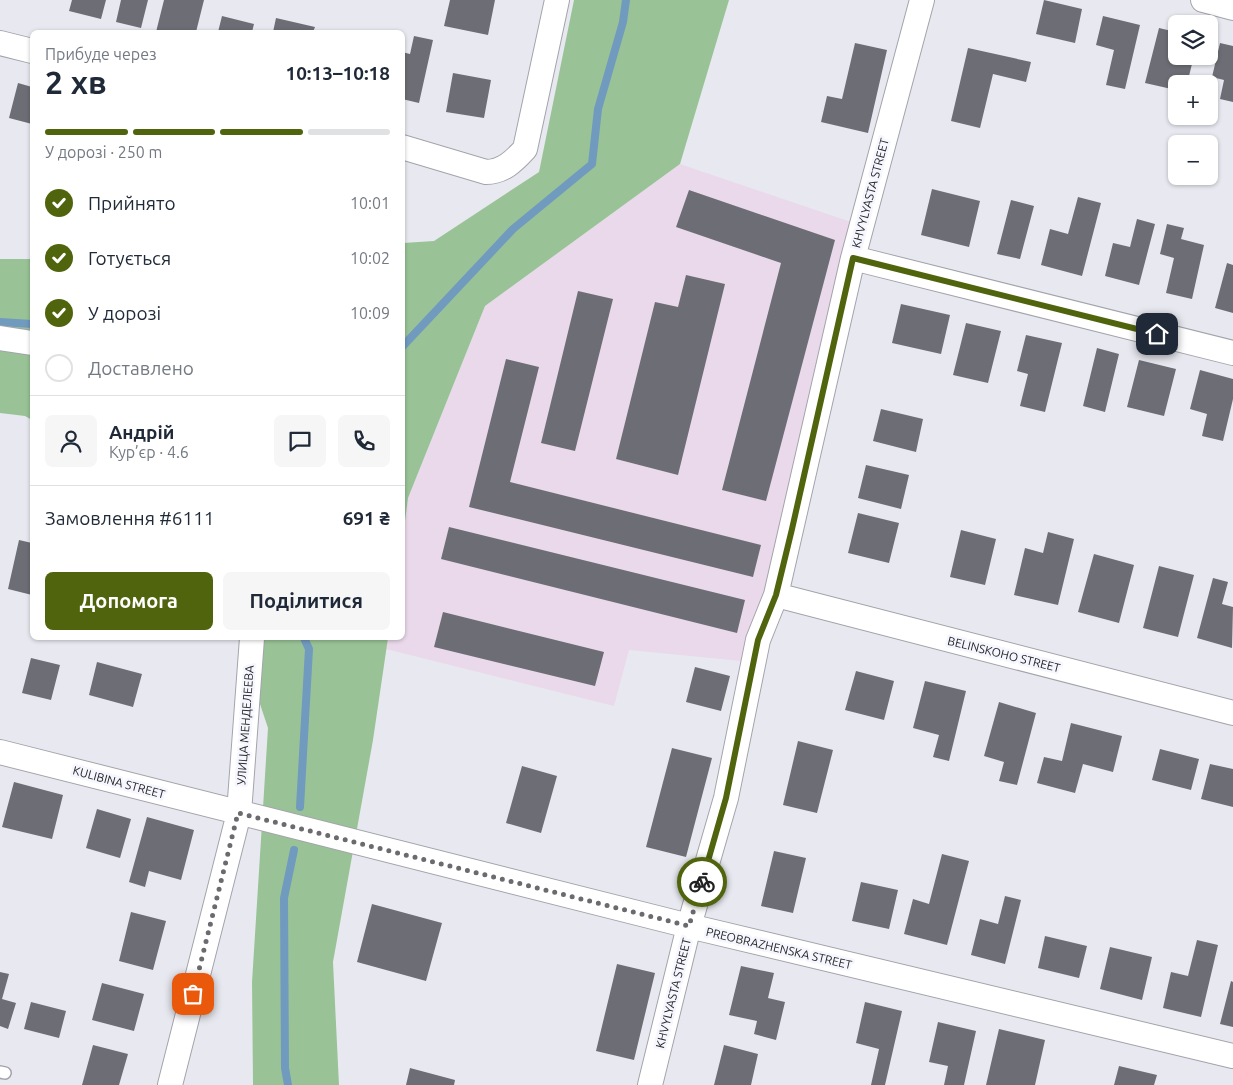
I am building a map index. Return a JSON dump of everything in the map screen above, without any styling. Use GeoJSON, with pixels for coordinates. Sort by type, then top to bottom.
{"type":"FeatureCollection","features":[{"type":"Feature","properties":{"kind":"street"},"geometry":{"type":"LineString","coordinates":[[405,148],[491,172],[510,164],[525,149],[557,0]]}},
{"type":"Feature","properties":{"kind":"street","name":"KHVYLYASTA STREET"},"geometry":{"type":"LineString","coordinates":[[650,1085],[689,926],[726,798],[758,640],[776,595],[853,258],[922,0]]}},
{"type":"Feature","properties":{"kind":"street"},"geometry":{"type":"LineString","coordinates":[[1203,0],[1233,8]]}},
{"type":"Feature","properties":{"kind":"street"},"geometry":{"type":"LineString","coordinates":[[0,43],[30,50]]}},
{"type":"Feature","properties":{"kind":"street"},"geometry":{"type":"LineString","coordinates":[[853,258],[1233,353]]}},
{"type":"Feature","properties":{"kind":"street"},"geometry":{"type":"LineString","coordinates":[[0,338],[30,343]]}},
{"type":"Feature","properties":{"kind":"street","name":"BELINSKOHO STREET"},"geometry":{"type":"LineString","coordinates":[[776,595],[1233,713]]}},
{"type":"Feature","properties":{"kind":"street","name":"УЛИЦА МЕНДЕЛЕЕВА"},"geometry":{"type":"LineString","coordinates":[[170,1085],[238,813],[252,640]]}},
{"type":"Feature","properties":{"kind":"street","name":"KULIBINA STREET"},"geometry":{"type":"LineString","coordinates":[[0,752],[238,813]]}},
{"type":"Feature","properties":{"kind":"street","name":"PREOBRAZHENSKA STREET"},"geometry":{"type":"LineString","coordinates":[[238,813],[689,926],[1233,1056]]}},
{"type":"Feature","properties":{"kind":"shaded area"},"geometry":{"type":"Polygon","coordinates":[[[680,164],[857,224],[751,662],[629,650],[614,706],[386,649],[388,640],[405,640],[405,518],[408,498],[485,306],[680,164]]]}},
{"type":"Feature","properties":{"kind":"green space"},"geometry":{"type":"Polygon","coordinates":[[[574,0],[729,0],[680,164],[485,306],[408,498],[405,521],[405,243],[434,241],[539,172],[574,0]]]}},
{"type":"Feature","properties":{"kind":"green space"},"geometry":{"type":"Polygon","coordinates":[[[0,259],[30,259],[30,419],[25,416],[0,413],[0,259]]]}},
{"type":"Feature","properties":{"kind":"green space"},"geometry":{"type":"Polygon","coordinates":[[[239,640],[388,640],[373,740],[333,962],[339,1085],[253,1085],[252,982],[268,728],[239,640]]]}},
{"type":"Feature","properties":{"kind":"building"},"geometry":{"type":"Polygon","coordinates":[[[72,0],[106,0],[101,19],[69,11],[72,0]]]}},
{"type":"Feature","properties":{"kind":"building"},"geometry":{"type":"Polygon","coordinates":[[[121,0],[148,0],[141,28],[116,22],[121,0]]]}},
{"type":"Feature","properties":{"kind":"building"},"geometry":{"type":"Polygon","coordinates":[[[164,0],[204,0],[196,30],[156,30],[164,0]]]}},
{"type":"Feature","properties":{"kind":"building"},"geometry":{"type":"Polygon","coordinates":[[[450,0],[495,0],[488,35],[444,26],[450,0]]]}},
{"type":"Feature","properties":{"kind":"building"},"geometry":{"type":"Polygon","coordinates":[[[1044,0],[1082,9],[1075,43],[1036,34],[1044,0]]]}},
{"type":"Feature","properties":{"kind":"building"},"geometry":{"type":"Polygon","coordinates":[[[222,16],[254,24],[252,30],[218,30],[222,16]]]}},
{"type":"Feature","properties":{"kind":"building"},"geometry":{"type":"Polygon","coordinates":[[[1103,16],[1140,25],[1125,89],[1106,85],[1114,50],[1096,45],[1103,16]]]}},
{"type":"Feature","properties":{"kind":"building"},"geometry":{"type":"Polygon","coordinates":[[[276,18],[315,27],[314,30],[273,30],[276,18]]]}},
{"type":"Feature","properties":{"kind":"building"},"geometry":{"type":"Polygon","coordinates":[[[1159,28],[1168,30],[1168,65],[1192,65],[1189,75],[1168,75],[1168,88],[1145,83],[1159,28]]]}},
{"type":"Feature","properties":{"kind":"building"},"geometry":{"type":"Polygon","coordinates":[[[414,36],[433,40],[419,103],[405,100],[405,53],[410,54],[414,36]]]}},
{"type":"Feature","properties":{"kind":"building"},"geometry":{"type":"Polygon","coordinates":[[[855,43],[887,50],[868,133],[821,122],[827,96],[842,99],[855,43]]]}},
{"type":"Feature","properties":{"kind":"building"},"geometry":{"type":"Polygon","coordinates":[[[1220,43],[1233,46],[1233,102],[1220,99],[1224,80],[1218,78],[1218,75],[1212,75],[1215,65],[1218,65],[1220,43]]]}},
{"type":"Feature","properties":{"kind":"building"},"geometry":{"type":"Polygon","coordinates":[[[968,48],[1031,62],[1026,82],[993,74],[980,128],[951,121],[968,48]]]}},
{"type":"Feature","properties":{"kind":"building"},"geometry":{"type":"Polygon","coordinates":[[[453,73],[491,80],[484,118],[446,112],[453,73]]]}},
{"type":"Feature","properties":{"kind":"building"},"geometry":{"type":"Polygon","coordinates":[[[18,83],[30,86],[30,123],[9,118],[18,83]]]}},
{"type":"Feature","properties":{"kind":"building"},"geometry":{"type":"Polygon","coordinates":[[[932,189],[980,201],[969,247],[921,235],[932,189]]]}},
{"type":"Feature","properties":{"kind":"building"},"geometry":{"type":"Polygon","coordinates":[[[689,190],[835,240],[766,501],[722,490],[781,263],[676,227],[689,190]]]}},
{"type":"Feature","properties":{"kind":"building"},"geometry":{"type":"Polygon","coordinates":[[[1078,197],[1101,203],[1082,276],[1041,265],[1050,229],[1068,234],[1078,197]]]}},
{"type":"Feature","properties":{"kind":"building"},"geometry":{"type":"Polygon","coordinates":[[[1011,200],[1034,206],[1020,259],[997,254],[1011,200]]]}},
{"type":"Feature","properties":{"kind":"building"},"geometry":{"type":"Polygon","coordinates":[[[1137,219],[1155,224],[1139,285],[1105,276],[1113,243],[1130,247],[1137,219]]]}},
{"type":"Feature","properties":{"kind":"building"},"geometry":{"type":"Polygon","coordinates":[[[1167,224],[1184,228],[1181,239],[1204,245],[1192,299],[1166,293],[1174,258],[1160,254],[1167,224]]]}},
{"type":"Feature","properties":{"kind":"building"},"geometry":{"type":"Polygon","coordinates":[[[1227,263],[1233,265],[1233,313],[1215,308],[1227,263]]]}},
{"type":"Feature","properties":{"kind":"building"},"geometry":{"type":"Polygon","coordinates":[[[686,275],[725,284],[678,475],[616,459],[655,302],[678,307],[686,275]]]}},
{"type":"Feature","properties":{"kind":"building"},"geometry":{"type":"Polygon","coordinates":[[[578,291],[613,299],[575,451],[541,443],[578,291]]]}},
{"type":"Feature","properties":{"kind":"building"},"geometry":{"type":"Polygon","coordinates":[[[901,304],[950,315],[941,354],[892,343],[901,304]]]}},
{"type":"Feature","properties":{"kind":"building"},"geometry":{"type":"Polygon","coordinates":[[[966,323],[1001,331],[988,383],[953,375],[966,323]]]}},
{"type":"Feature","properties":{"kind":"building"},"geometry":{"type":"Polygon","coordinates":[[[1026,335],[1062,343],[1045,412],[1020,406],[1028,374],[1017,371],[1026,335]]]}},
{"type":"Feature","properties":{"kind":"building"},"geometry":{"type":"Polygon","coordinates":[[[1097,348],[1119,354],[1105,412],[1083,406],[1097,348]]]}},
{"type":"Feature","properties":{"kind":"building"},"geometry":{"type":"Polygon","coordinates":[[[506,359],[539,367],[510,482],[761,545],[753,577],[469,507],[506,359]]]}},
{"type":"Feature","properties":{"kind":"building"},"geometry":{"type":"Polygon","coordinates":[[[1139,360],[1176,369],[1164,416],[1127,407],[1139,360]]]}},
{"type":"Feature","properties":{"kind":"building"},"geometry":{"type":"Polygon","coordinates":[[[1200,370],[1233,379],[1233,399],[1223,441],[1202,436],[1207,414],[1190,409],[1200,370]]]}},
{"type":"Feature","properties":{"kind":"building"},"geometry":{"type":"Polygon","coordinates":[[[881,409],[923,419],[916,452],[873,441],[881,409]]]}},
{"type":"Feature","properties":{"kind":"building"},"geometry":{"type":"Polygon","coordinates":[[[866,465],[909,475],[901,509],[858,498],[866,465]]]}},
{"type":"Feature","properties":{"kind":"building"},"geometry":{"type":"Polygon","coordinates":[[[858,513],[899,523],[889,563],[848,553],[858,513]]]}},
{"type":"Feature","properties":{"kind":"building"},"geometry":{"type":"Polygon","coordinates":[[[449,527],[745,600],[737,633],[441,559],[449,527]]]}},
{"type":"Feature","properties":{"kind":"building"},"geometry":{"type":"Polygon","coordinates":[[[961,530],[996,539],[985,585],[950,577],[961,530]]]}},
{"type":"Feature","properties":{"kind":"building"},"geometry":{"type":"Polygon","coordinates":[[[1048,532],[1074,539],[1058,605],[1014,595],[1025,548],[1043,553],[1048,532]]]}},
{"type":"Feature","properties":{"kind":"building"},"geometry":{"type":"Polygon","coordinates":[[[19,540],[30,543],[30,594],[8,589],[19,540]]]}},
{"type":"Feature","properties":{"kind":"building"},"geometry":{"type":"Polygon","coordinates":[[[1094,554],[1134,565],[1119,623],[1078,612],[1094,554]]]}},
{"type":"Feature","properties":{"kind":"building"},"geometry":{"type":"Polygon","coordinates":[[[1159,566],[1194,575],[1178,637],[1143,628],[1159,566]]]}},
{"type":"Feature","properties":{"kind":"building"},"geometry":{"type":"Polygon","coordinates":[[[1213,578],[1228,582],[1222,604],[1233,607],[1232,648],[1197,638],[1213,578]]]}},
{"type":"Feature","properties":{"kind":"building"},"geometry":{"type":"Polygon","coordinates":[[[443,612],[604,652],[595,686],[434,647],[443,612]]]}},
{"type":"Feature","properties":{"kind":"building"},"geometry":{"type":"Polygon","coordinates":[[[31,658],[60,665],[51,700],[22,693],[31,658]]]}},
{"type":"Feature","properties":{"kind":"building"},"geometry":{"type":"Polygon","coordinates":[[[97,662],[142,674],[133,707],[89,695],[97,662]]]}},
{"type":"Feature","properties":{"kind":"building"},"geometry":{"type":"Polygon","coordinates":[[[695,667],[730,676],[721,711],[686,702],[695,667]]]}},
{"type":"Feature","properties":{"kind":"building"},"geometry":{"type":"Polygon","coordinates":[[[856,671],[894,681],[884,720],[845,710],[856,671]]]}},
{"type":"Feature","properties":{"kind":"building"},"geometry":{"type":"Polygon","coordinates":[[[925,681],[966,691],[949,761],[933,757],[939,735],[913,728],[925,681]]]}},
{"type":"Feature","properties":{"kind":"building"},"geometry":{"type":"Polygon","coordinates":[[[999,702],[1036,713],[1017,785],[999,781],[1004,762],[984,756],[999,702]]]}},
{"type":"Feature","properties":{"kind":"building"},"geometry":{"type":"Polygon","coordinates":[[[1071,723],[1122,736],[1113,772],[1083,764],[1075,793],[1037,783],[1044,757],[1062,761],[1071,723]]]}},
{"type":"Feature","properties":{"kind":"building"},"geometry":{"type":"Polygon","coordinates":[[[798,741],[833,750],[817,813],[783,805],[798,741]]]}},
{"type":"Feature","properties":{"kind":"building"},"geometry":{"type":"Polygon","coordinates":[[[672,748],[712,758],[686,857],[646,847],[672,748]]]}},
{"type":"Feature","properties":{"kind":"building"},"geometry":{"type":"Polygon","coordinates":[[[1160,749],[1199,759],[1191,790],[1152,780],[1160,749]]]}},
{"type":"Feature","properties":{"kind":"building"},"geometry":{"type":"Polygon","coordinates":[[[1210,764],[1233,769],[1233,807],[1201,799],[1210,764]]]}},
{"type":"Feature","properties":{"kind":"building"},"geometry":{"type":"Polygon","coordinates":[[[522,766],[557,776],[541,833],[506,823],[522,766]]]}},
{"type":"Feature","properties":{"kind":"building"},"geometry":{"type":"Polygon","coordinates":[[[14,782],[63,795],[52,839],[2,827],[14,782]]]}},
{"type":"Feature","properties":{"kind":"building"},"geometry":{"type":"Polygon","coordinates":[[[97,809],[131,819],[120,858],[86,848],[97,809]]]}},
{"type":"Feature","properties":{"kind":"building"},"geometry":{"type":"Polygon","coordinates":[[[147,817],[194,830],[181,880],[149,871],[145,887],[129,882],[147,817]]]}},
{"type":"Feature","properties":{"kind":"building"},"geometry":{"type":"Polygon","coordinates":[[[774,851],[806,858],[793,913],[761,906],[774,851]]]}},
{"type":"Feature","properties":{"kind":"building"},"geometry":{"type":"Polygon","coordinates":[[[942,854],[969,861],[947,945],[904,934],[913,899],[929,904],[942,854]]]}},
{"type":"Feature","properties":{"kind":"building"},"geometry":{"type":"Polygon","coordinates":[[[861,882],[898,890],[889,929],[852,921],[861,882]]]}},
{"type":"Feature","properties":{"kind":"building"},"geometry":{"type":"Polygon","coordinates":[[[1005,896],[1021,900],[1005,964],[971,955],[980,919],[998,924],[1005,896]]]}},
{"type":"Feature","properties":{"kind":"building"},"geometry":{"type":"Polygon","coordinates":[[[372,904],[442,923],[426,981],[357,962],[372,904]]]}},
{"type":"Feature","properties":{"kind":"building"},"geometry":{"type":"Polygon","coordinates":[[[131,912],[166,921],[153,970],[119,961],[131,912]]]}},
{"type":"Feature","properties":{"kind":"building"},"geometry":{"type":"Polygon","coordinates":[[[1045,936],[1087,946],[1079,978],[1038,968],[1045,936]]]}},
{"type":"Feature","properties":{"kind":"building"},"geometry":{"type":"Polygon","coordinates":[[[1197,940],[1218,945],[1201,1017],[1163,1008],[1171,972],[1188,976],[1197,940]]]}},
{"type":"Feature","properties":{"kind":"building"},"geometry":{"type":"Polygon","coordinates":[[[1110,947],[1152,957],[1142,1000],[1100,989],[1110,947]]]}},
{"type":"Feature","properties":{"kind":"building"},"geometry":{"type":"Polygon","coordinates":[[[617,964],[655,973],[634,1060],[596,1051],[617,964]]]}},
{"type":"Feature","properties":{"kind":"building"},"geometry":{"type":"Polygon","coordinates":[[[741,966],[774,973],[768,998],[785,1002],[776,1040],[754,1034],[757,1021],[729,1015],[741,966]]]}},
{"type":"Feature","properties":{"kind":"building"},"geometry":{"type":"Polygon","coordinates":[[[0,972],[9,974],[2,999],[16,1003],[8,1029],[0,1026],[0,972]]]}},
{"type":"Feature","properties":{"kind":"building"},"geometry":{"type":"Polygon","coordinates":[[[1231,981],[1233,982],[1233,1027],[1220,1024],[1231,981]]]}},
{"type":"Feature","properties":{"kind":"building"},"geometry":{"type":"Polygon","coordinates":[[[102,983],[144,994],[134,1031],[92,1020],[102,983]]]}},
{"type":"Feature","properties":{"kind":"building"},"geometry":{"type":"Polygon","coordinates":[[[31,1002],[66,1011],[59,1038],[24,1029],[31,1002]]]}},
{"type":"Feature","properties":{"kind":"building"},"geometry":{"type":"Polygon","coordinates":[[[865,1002],[902,1011],[885,1085],[871,1085],[879,1049],[856,1043],[865,1002]]]}},
{"type":"Feature","properties":{"kind":"building"},"geometry":{"type":"Polygon","coordinates":[[[938,1022],[976,1031],[964,1085],[944,1085],[948,1066],[929,1062],[938,1022]]]}},
{"type":"Feature","properties":{"kind":"building"},"geometry":{"type":"Polygon","coordinates":[[[999,1029],[1045,1040],[1035,1085],[986,1085],[999,1029]]]}},
{"type":"Feature","properties":{"kind":"building"},"geometry":{"type":"Polygon","coordinates":[[[93,1045],[128,1054],[119,1085],[82,1085],[93,1045]]]}},
{"type":"Feature","properties":{"kind":"building"},"geometry":{"type":"Polygon","coordinates":[[[724,1045],[758,1054],[751,1085],[714,1085],[724,1045]]]}},
{"type":"Feature","properties":{"kind":"building"},"geometry":{"type":"Polygon","coordinates":[[[1119,1066],[1157,1075],[1154,1085],[1114,1085],[1119,1066]]]}},
{"type":"Feature","properties":{"kind":"building"},"geometry":{"type":"Polygon","coordinates":[[[410,1068],[455,1080],[454,1085],[406,1085],[410,1068]]]}},
{"type":"Feature","properties":{"kind":"waterway"},"geometry":{"type":"LineString","coordinates":[[405,344],[513,229],[592,164],[598,109],[623,22],[626,0]]}},
{"type":"Feature","properties":{"kind":"waterway"},"geometry":{"type":"LineString","coordinates":[[0,322],[30,324]]}},
{"type":"Feature","properties":{"kind":"waterway"},"geometry":{"type":"LineString","coordinates":[[300,807],[309,649],[305,640]]}},
{"type":"Feature","properties":{"kind":"waterway"},"geometry":{"type":"LineString","coordinates":[[288,1085],[285,1068],[284,898],[294,850]]}},
{"type":"Feature","properties":{"kind":"way so far"},"geometry":{"type":"LineString","coordinates":[[193,994],[238,813],[689,926],[702,882]]}},
{"type":"Feature","properties":{"kind":"route"},"geometry":{"type":"LineString","coordinates":[[702,882],[726,798],[742,711],[758,640],[776,595],[792,529],[853,258],[1157,334]]}}]}
